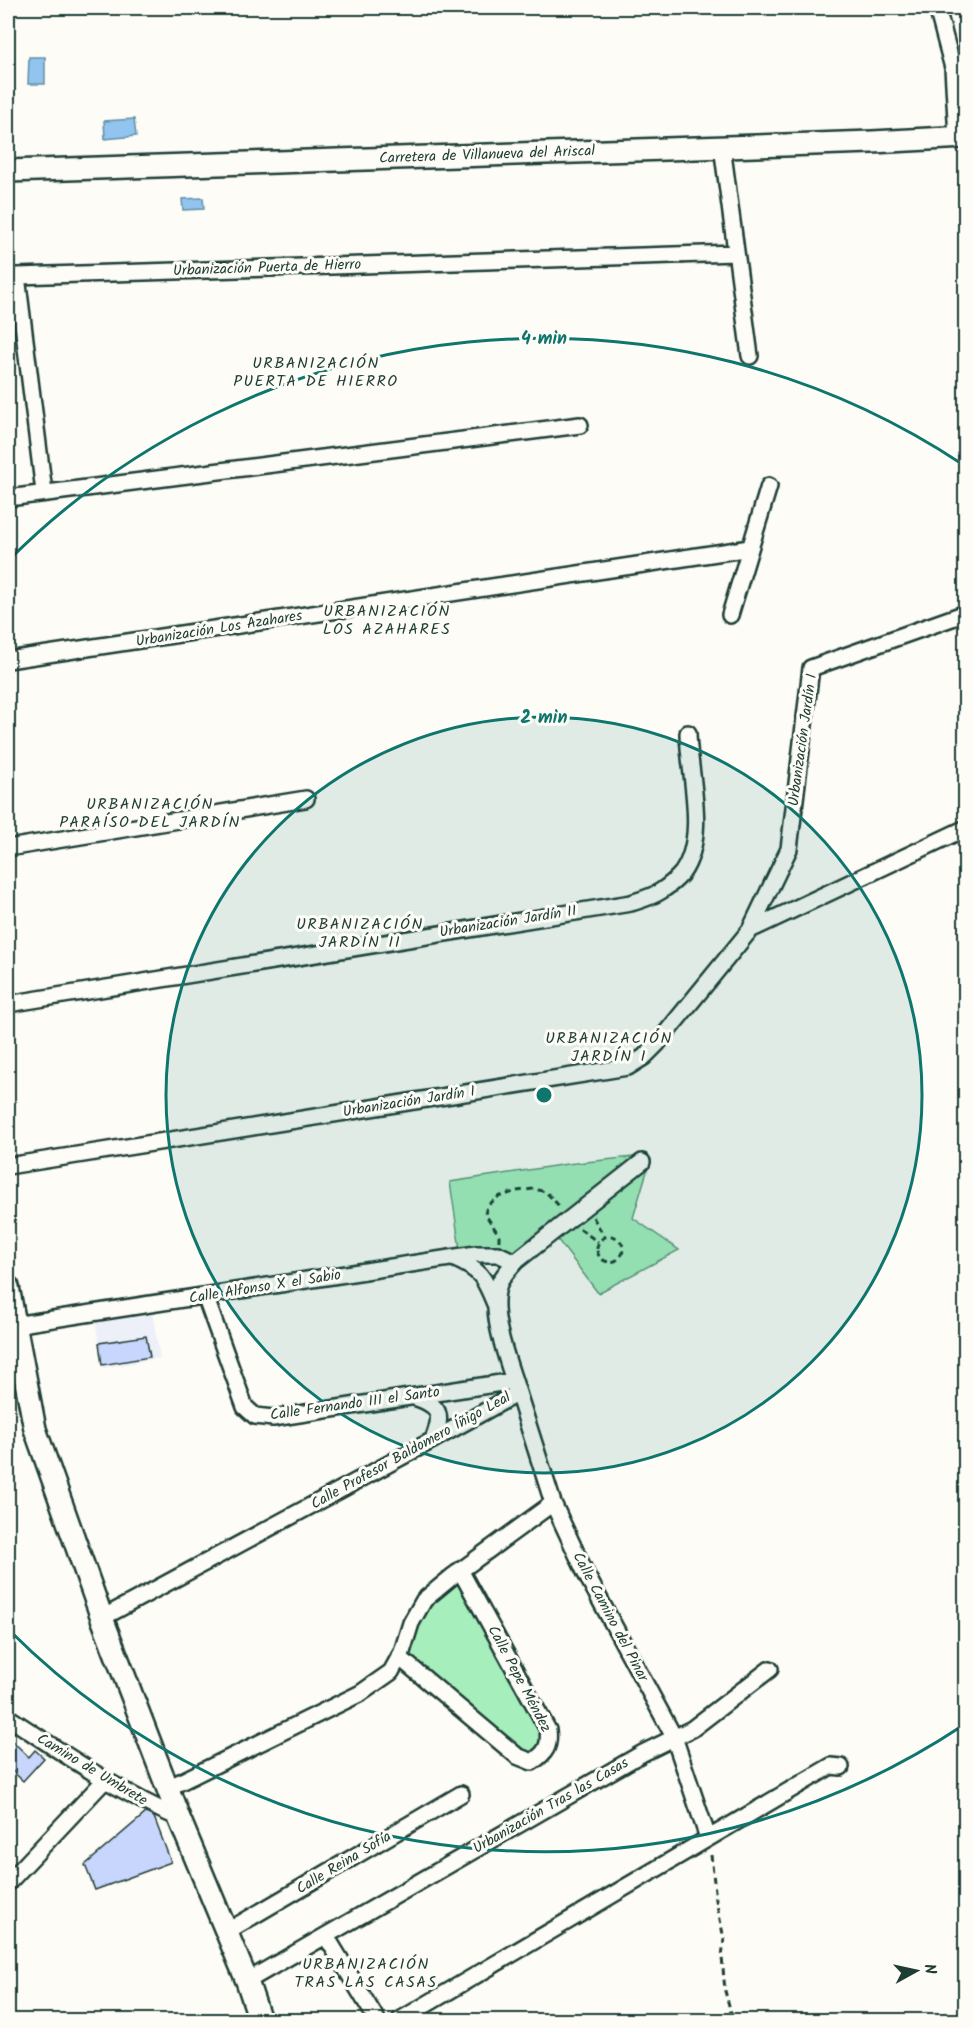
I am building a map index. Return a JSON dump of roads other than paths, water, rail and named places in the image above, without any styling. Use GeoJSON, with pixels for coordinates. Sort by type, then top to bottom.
{"type":"FeatureCollection","features":[{"type":"Feature","properties":{"kind":"main road","name":"Carretera de Villanueva del Ariscal"},"geometry":{"type":"LineString","coordinates":[[8,171],[872,142],[961,137]]}},
{"type":"Feature","properties":{"kind":"main road"},"geometry":{"type":"LineString","coordinates":[[8,1298],[34,1429],[102,1618],[179,1818],[247,1981],[258,2020]]}},
{"type":"Feature","properties":{"kind":"street"},"geometry":{"type":"LineString","coordinates":[[937,8],[953,68],[961,137]]}},
{"type":"Feature","properties":{"kind":"street"},"geometry":{"type":"LineString","coordinates":[[722,146],[750,356]]}},
{"type":"Feature","properties":{"kind":"street","name":"Urbanización Puerta de Hierro"},"geometry":{"type":"LineString","coordinates":[[44,492],[17,276],[736,254]]}},
{"type":"Feature","properties":{"kind":"street"},"geometry":{"type":"LineString","coordinates":[[8,498],[580,425]]}},
{"type":"Feature","properties":{"kind":"street"},"geometry":{"type":"LineString","coordinates":[[730,615],[769,486]]}},
{"type":"Feature","properties":{"kind":"street","name":"Urbanización Los Azahares"},"geometry":{"type":"LineString","coordinates":[[8,660],[750,548]]}},
{"type":"Feature","properties":{"kind":"street","name":"Urbanización Jardín I"},"geometry":{"type":"LineString","coordinates":[[8,1166],[628,1067],[644,1057],[657,1044],[750,930],[789,849],[811,668],[966,613]]}},
{"type":"Feature","properties":{"kind":"street","name":"Urbanización Jardín II"},"geometry":{"type":"LineString","coordinates":[[8,1004],[631,903],[659,892],[681,873],[694,844],[696,813],[688,733]]}},
{"type":"Feature","properties":{"kind":"street"},"geometry":{"type":"LineString","coordinates":[[8,848],[306,799]]}},
{"type":"Feature","properties":{"kind":"street","name":"Urbanización Jardín I"},"geometry":{"type":"LineString","coordinates":[[750,930],[966,828]]}},
{"type":"Feature","properties":{"kind":"street","name":"Calle Profesor Baldomero Íñigo Leal"},"geometry":{"type":"LineString","coordinates":[[102,1618],[434,1440],[516,1387],[498,1324],[495,1305],[500,1283],[515,1262],[642,1162]]}},
{"type":"Feature","properties":{"kind":"street","name":"Calle Alfonso X el Sabio"},"geometry":{"type":"LineString","coordinates":[[14,1325],[476,1254],[498,1254],[515,1262]]}},
{"type":"Feature","properties":{"kind":"street"},"geometry":{"type":"LineString","coordinates":[[453,1258],[474,1267],[487,1286],[495,1305]]}},
{"type":"Feature","properties":{"kind":"street","name":"Calle Fernando III el Santo"},"geometry":{"type":"LineString","coordinates":[[205,1296],[245,1407],[255,1416],[273,1418],[414,1397],[516,1387]]}},
{"type":"Feature","properties":{"kind":"street","name":"Calle Camino del Pinar"},"geometry":{"type":"LineString","coordinates":[[516,1387],[553,1503],[586,1574],[674,1737],[708,1838]]}},
{"type":"Feature","properties":{"kind":"street"},"geometry":{"type":"LineString","coordinates":[[414,1397],[431,1402],[439,1412],[440,1423],[434,1440]]}},
{"type":"Feature","properties":{"kind":"street"},"geometry":{"type":"LineString","coordinates":[[168,1788],[360,1693],[391,1672],[411,1623],[424,1600],[460,1570],[553,1503]]}},
{"type":"Feature","properties":{"kind":"street","name":"Calle Pepe Méndez"},"geometry":{"type":"LineString","coordinates":[[399,1657],[516,1756],[532,1762],[544,1754],[550,1742],[548,1730],[460,1570]]}},
{"type":"Feature","properties":{"kind":"street","name":"Urbanización Tras las Casas"},"geometry":{"type":"LineString","coordinates":[[247,1981],[674,1737],[692,1729],[770,1669]]}},
{"type":"Feature","properties":{"kind":"street","name":"Camino de Umbrete"},"geometry":{"type":"LineString","coordinates":[[8,1717],[105,1780],[179,1818]]}},
{"type":"Feature","properties":{"kind":"street"},"geometry":{"type":"LineString","coordinates":[[400,2020],[831,1766],[840,1767]]}},
{"type":"Feature","properties":{"kind":"street"},"geometry":{"type":"LineString","coordinates":[[8,1883],[105,1780]]}},
{"type":"Feature","properties":{"kind":"street","name":"Calle Reina Sofía"},"geometry":{"type":"LineString","coordinates":[[226,1932],[461,1794]]}},
{"type":"Feature","properties":{"kind":"street"},"geometry":{"type":"LineString","coordinates":[[326,1936],[377,2020]]}},
{"type":"Feature","properties":{"kind":"water"},"geometry":{"type":"Polygon","coordinates":[[[29,57],[45,57],[45,84],[28,84],[29,57]]]}},
{"type":"Feature","properties":{"kind":"water"},"geometry":{"type":"Polygon","coordinates":[[[134,119],[136,136],[105,139],[104,121],[134,119]]]}},
{"type":"Feature","properties":{"kind":"water"},"geometry":{"type":"Polygon","coordinates":[[[203,198],[204,209],[183,210],[182,199],[203,198]]]}},
{"type":"Feature","properties":{"kind":"district","name":"URBANIZACIÓN PUERTA DE HIERRO"},"geometry":{"type":"Point","coordinates":[316,372]}},
{"type":"Feature","properties":{"kind":"district","name":"URBANIZACIÓN LOS AZAHARES"},"geometry":{"type":"Point","coordinates":[387,620]}},
{"type":"Feature","properties":{"kind":"district","name":"URBANIZACIÓN PARAÍSO DEL JARDÍN"},"geometry":{"type":"Point","coordinates":[150,813]}},
{"type":"Feature","properties":{"kind":"district","name":"URBANIZACIÓN JARDÍN II"},"geometry":{"type":"Point","coordinates":[360,933]}},
{"type":"Feature","properties":{"kind":"district","name":"URBANIZACIÓN JARDÍN I"},"geometry":{"type":"Point","coordinates":[609,1047]}},
{"type":"Feature","properties":{"kind":"district","name":"URBANIZACIÓN TRAS LAS CASAS"},"geometry":{"type":"Point","coordinates":[366,1973]}}]}
